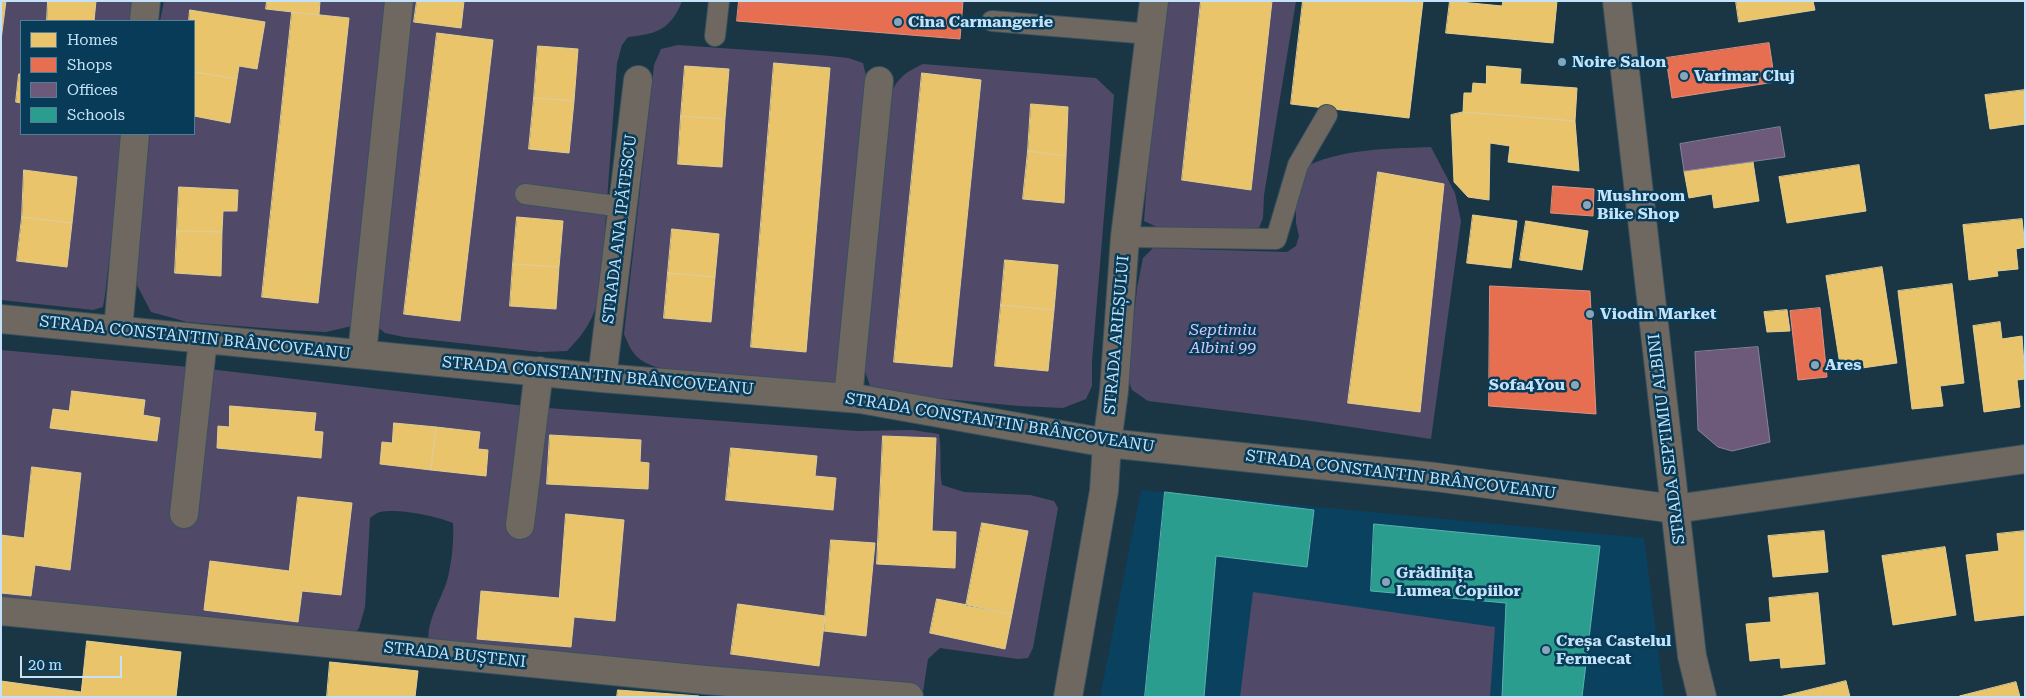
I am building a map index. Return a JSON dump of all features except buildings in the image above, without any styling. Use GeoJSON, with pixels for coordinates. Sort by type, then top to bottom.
{"type":"FeatureCollection","features":[{"type":"Feature","properties":{"kind":"street"},"geometry":{"type":"LineString","coordinates":[[144,20],[146,1]]}},
{"type":"Feature","properties":{"kind":"street"},"geometry":{"type":"LineString","coordinates":[[362,354],[399,1]]}},
{"type":"Feature","properties":{"kind":"street","name":"STRADA ARIEȘULUI"},"geometry":{"type":"LineString","coordinates":[[1068,697],[1104,491],[1107,443],[1114,391],[1125,237],[1154,1]]}},
{"type":"Feature","properties":{"kind":"street","name":"STRADA SEPTIMIU ALBINI"},"geometry":{"type":"LineString","coordinates":[[1617,1],[1692,656],[1702,697]]}},
{"type":"Feature","properties":{"kind":"street","name":"STRADA ANA IPĂTESCU"},"geometry":{"type":"LineString","coordinates":[[602,378],[638,80]]}},
{"type":"Feature","properties":{"kind":"street"},"geometry":{"type":"LineString","coordinates":[[848,398],[879,81]]}},
{"type":"Feature","properties":{"kind":"street"},"geometry":{"type":"LineString","coordinates":[[118,330],[135,135]]}},
{"type":"Feature","properties":{"kind":"street","name":"STRADA CONSTANTIN BRÂNCOVEANU"},"geometry":{"type":"LineString","coordinates":[[1,319],[602,378],[860,399],[1107,443],[1426,476],[1675,509],[2025,459]]}},
{"type":"Feature","properties":{"kind":"street"},"geometry":{"type":"LineString","coordinates":[[184,514],[203,339]]}},
{"type":"Feature","properties":{"kind":"street"},"geometry":{"type":"LineString","coordinates":[[520,525],[539,371]]}},
{"type":"Feature","properties":{"kind":"street","name":"STRADA BUȘTENI"},"geometry":{"type":"LineString","coordinates":[[1,611],[695,679],[909,697]]}},
{"type":"Feature","properties":{"kind":"lane"},"geometry":{"type":"LineString","coordinates":[[715,36],[719,1]]}},
{"type":"Feature","properties":{"kind":"lane"},"geometry":{"type":"LineString","coordinates":[[992,21],[1150,34]]}},
{"type":"Feature","properties":{"kind":"lane"},"geometry":{"type":"LineString","coordinates":[[1125,237],[1276,239],[1298,165],[1328,115]]}},
{"type":"Feature","properties":{"kind":"lane"},"geometry":{"type":"LineString","coordinates":[[524,194],[623,207]]}},
{"type":"Feature","properties":{"kind":"shaded area","name":"Grădinița Lumea Copiilor"},"geometry":{"type":"Polygon","coordinates":[[[1141,490],[1644,538],[1664,697],[1100,697],[1141,490]]]}},
{"type":"Feature","properties":{"kind":"green space"},"geometry":{"type":"Polygon","coordinates":[[[6,1],[48,1],[47,20],[20,20],[20,74],[16,102],[20,103],[20,135],[124,135],[105,295],[103,307],[93,310],[1,300],[1,40],[6,1]],[[25,170],[17,261],[67,267],[76,177],[25,170]]]}},
{"type":"Feature","properties":{"kind":"green space"},"geometry":{"type":"Polygon","coordinates":[[[96,1],[137,1],[136,20],[94,20],[96,1]]]}},
{"type":"Feature","properties":{"kind":"green space"},"geometry":{"type":"Polygon","coordinates":[[[164,1],[267,1],[266,9],[292,12],[262,297],[318,303],[349,18],[319,15],[320,1],[387,1],[352,326],[326,332],[187,322],[151,312],[137,285],[135,255],[150,135],[195,135],[195,116],[230,123],[239,66],[257,69],[265,22],[191,10],[189,20],[160,20],[164,1]],[[179,188],[175,273],[221,275],[223,211],[237,211],[238,190],[179,188]]]}},
{"type":"Feature","properties":{"kind":"green space"},"geometry":{"type":"Polygon","coordinates":[[[406,1],[417,1],[415,22],[461,28],[464,1],[682,1],[673,18],[661,29],[647,34],[628,37],[622,45],[617,63],[601,284],[594,313],[590,321],[567,351],[540,352],[404,337],[385,333],[374,324],[406,1]],[[437,33],[404,314],[459,321],[492,40],[437,33]],[[538,46],[529,149],[574,101],[578,49],[538,46]],[[517,217],[510,306],[556,309],[563,221],[517,217]]]}},
{"type":"Feature","properties":{"kind":"green space"},"geometry":{"type":"Polygon","coordinates":[[[1164,1],[1201,1],[1182,180],[1251,190],[1272,1],[1296,1],[1264,195],[1263,218],[1258,230],[1161,229],[1144,221],[1153,101],[1164,1]]]}},
{"type":"Feature","properties":{"kind":"green space"},"geometry":{"type":"Polygon","coordinates":[[[678,45],[820,55],[848,58],[863,63],[866,76],[867,100],[838,380],[831,385],[663,369],[638,358],[627,342],[624,334],[654,65],[661,49],[678,45]],[[774,63],[751,347],[805,352],[830,68],[774,63]],[[685,66],[678,163],[722,167],[729,69],[685,66]],[[672,229],[664,318],[711,322],[719,234],[672,229]]]}},
{"type":"Feature","properties":{"kind":"green space"},"geometry":{"type":"Polygon","coordinates":[[[923,64],[1096,78],[1114,95],[1092,361],[1092,386],[1086,399],[1063,408],[1019,406],[914,396],[884,391],[870,386],[864,368],[887,104],[896,84],[904,75],[923,64]],[[922,73],[894,361],[952,367],[981,80],[922,73]],[[1031,104],[1024,199],[1064,203],[1068,107],[1031,104]],[[1005,260],[995,366],[1048,371],[1058,265],[1005,260]]]}},
{"type":"Feature","properties":{"kind":"green space","name":"Septimiu Albini 99"},"geometry":{"type":"Polygon","coordinates":[[[1431,147],[1455,193],[1461,221],[1431,439],[1311,421],[1148,401],[1132,390],[1128,379],[1137,288],[1143,258],[1153,248],[1287,252],[1296,246],[1299,236],[1296,223],[1296,200],[1301,169],[1316,162],[1348,153],[1381,149],[1431,147]],[[1379,172],[1348,403],[1419,412],[1444,185],[1379,172]]]}},
{"type":"Feature","properties":{"kind":"green space"},"geometry":{"type":"Polygon","coordinates":[[[1,350],[200,368],[534,407],[857,431],[912,430],[939,434],[942,485],[964,492],[1030,495],[1054,501],[1058,508],[1033,648],[1028,658],[1018,659],[940,648],[928,659],[923,692],[911,693],[429,644],[428,635],[432,618],[446,585],[452,557],[453,523],[417,513],[387,511],[379,512],[370,518],[365,607],[359,628],[350,639],[1,603],[1,593],[31,596],[35,565],[70,569],[81,473],[32,467],[24,538],[1,535],[1,350]],[[72,391],[69,411],[53,409],[50,428],[158,441],[160,418],[143,415],[144,400],[72,391]],[[231,406],[229,427],[218,426],[217,448],[320,458],[314,431],[315,413],[231,406]],[[394,423],[392,443],[382,442],[380,464],[486,475],[488,450],[478,449],[480,432],[394,423]],[[550,435],[548,484],[648,489],[649,463],[640,462],[640,440],[550,435]],[[883,436],[877,564],[954,568],[956,532],[932,531],[936,438],[883,436]],[[731,448],[726,500],[832,510],[836,479],[815,476],[817,456],[731,448]],[[298,498],[289,571],[210,561],[204,610],[298,622],[302,591],[352,503],[298,498]],[[566,514],[559,598],[481,591],[477,639],[571,647],[574,617],[615,621],[624,520],[566,514]],[[982,523],[966,606],[937,599],[930,633],[1005,649],[1028,531],[982,523]],[[831,540],[824,631],[866,636],[875,543],[831,540]],[[738,605],[731,654],[818,666],[825,616],[738,605]]]}},
{"type":"Feature","properties":{"kind":"green space"},"geometry":{"type":"Polygon","coordinates":[[[1253,592],[1495,627],[1490,697],[1240,697],[1253,592]]]}},
{"type":"Feature","properties":{"kind":"place","name":"Cina Carmangerie"},"geometry":{"type":"Point","coordinates":[898,22]}},
{"type":"Feature","properties":{"kind":"place","name":"Noire Salon"},"geometry":{"type":"Point","coordinates":[1562,62]}},
{"type":"Feature","properties":{"kind":"place","name":"Varimar Cluj"},"geometry":{"type":"Point","coordinates":[1684,76]}},
{"type":"Feature","properties":{"kind":"place","name":"Mushroom Bike Shop"},"geometry":{"type":"Point","coordinates":[1587,205]}},
{"type":"Feature","properties":{"kind":"place","name":"Viodin Market"},"geometry":{"type":"Point","coordinates":[1590,314]}},
{"type":"Feature","properties":{"kind":"place","name":"Ares"},"geometry":{"type":"Point","coordinates":[1815,365]}},
{"type":"Feature","properties":{"kind":"place","name":"Sofa4You"},"geometry":{"type":"Point","coordinates":[1575,385]}},
{"type":"Feature","properties":{"kind":"place","name":"Grădinița Lumea Copiilor"},"geometry":{"type":"Point","coordinates":[1386,582]}},
{"type":"Feature","properties":{"kind":"place","name":"Creșa Castelul Fermecat"},"geometry":{"type":"Point","coordinates":[1546,650]}}]}
